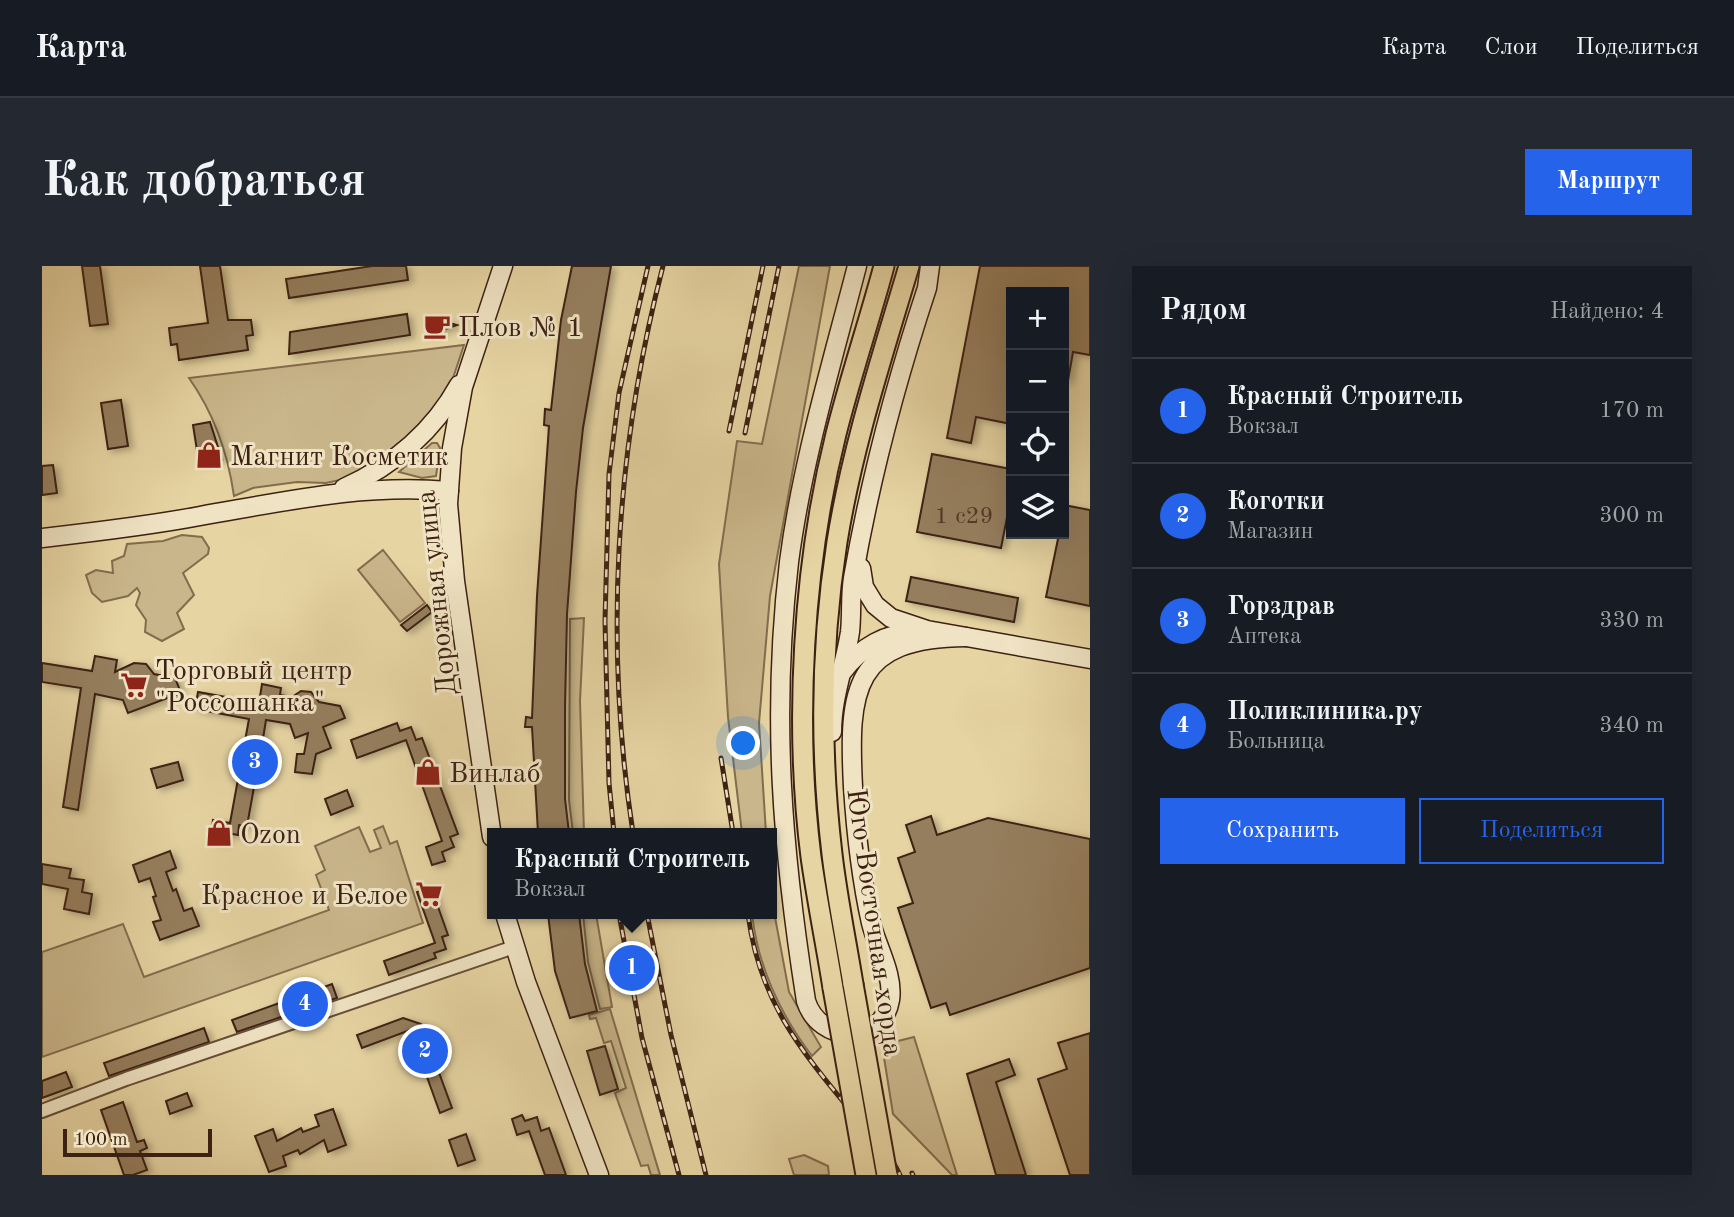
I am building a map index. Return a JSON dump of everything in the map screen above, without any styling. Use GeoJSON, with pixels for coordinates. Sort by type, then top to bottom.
{"type":"FeatureCollection","features":[{"type":"Feature","properties":{"kind":"main road","name":"Юго-Восточная хорда"},"geometry":{"type":"LineString","coordinates":[[866,1175],[811,855],[804,755],[805,655],[816,539],[833,448],[884,266]]}},
{"type":"Feature","properties":{"kind":"main road","name":"Юго-Восточная хорда"},"geometry":{"type":"LineString","coordinates":[[887,1175],[832,854],[825,752],[825,657],[837,543],[859,435],[909,266]]}},
{"type":"Feature","properties":{"kind":"street","name":"Дорожная улица"},"geometry":{"type":"LineString","coordinates":[[491,828],[455,581],[449,491],[455,428],[469,367],[503,266]]}},
{"type":"Feature","properties":{"kind":"street"},"geometry":{"type":"LineString","coordinates":[[856,266],[811,444],[789,560],[780,658],[778,747],[784,840],[806,1002],[817,1022],[838,1034],[861,1033],[874,1025],[888,1006],[890,991],[864,893],[855,809],[851,740],[853,705],[861,682],[871,667],[900,645],[919,639],[966,637]]}},
{"type":"Feature","properties":{"kind":"street"},"geometry":{"type":"LineString","coordinates":[[832,854],[832,722],[850,630],[852,581],[883,440],[928,288],[932,266]]}},
{"type":"Feature","properties":{"kind":"street"},"geometry":{"type":"LineString","coordinates":[[328,495],[382,468],[420,437],[442,412],[469,367]]}},
{"type":"Feature","properties":{"kind":"street"},"geometry":{"type":"LineString","coordinates":[[42,538],[182,520],[328,495],[408,488],[449,491]]}},
{"type":"Feature","properties":{"kind":"street"},"geometry":{"type":"LineString","coordinates":[[863,533],[861,569],[864,587],[869,596],[891,618],[927,630],[1090,659]]}},
{"type":"Feature","properties":{"kind":"street"},"geometry":{"type":"LineString","coordinates":[[789,560],[805,696]]}},
{"type":"Feature","properties":{"kind":"street"},"geometry":{"type":"LineString","coordinates":[[842,672],[855,656],[886,636],[927,630]]}},
{"type":"Feature","properties":{"kind":"street"},"geometry":{"type":"LineString","coordinates":[[506,919],[514,947],[599,1175]]}},
{"type":"Feature","properties":{"kind":"street"},"geometry":{"type":"LineString","coordinates":[[42,1111],[126,1079],[514,947]]}},
{"type":"Feature","properties":{"kind":"shaded area"},"geometry":{"type":"Polygon","coordinates":[[[799,266],[830,266],[770,596],[759,723],[766,828],[741,828],[728,717],[719,564],[737,441],[762,444],[799,266]]]}},
{"type":"Feature","properties":{"kind":"shaded area"},"geometry":{"type":"Polygon","coordinates":[[[464,345],[452,381],[423,424],[358,476],[326,483],[297,482],[253,488],[234,496],[218,434],[189,378],[464,345]]]}},
{"type":"Feature","properties":{"kind":"shaded area"},"geometry":{"type":"Polygon","coordinates":[[[432,443],[437,443],[440,448],[436,476],[422,478],[399,472],[432,443]]]}},
{"type":"Feature","properties":{"kind":"shaded area"},"geometry":{"type":"Polygon","coordinates":[[[182,535],[202,537],[209,548],[208,554],[183,573],[194,595],[177,613],[184,629],[162,641],[145,632],[146,620],[136,605],[140,593],[137,588],[128,596],[102,602],[92,593],[86,575],[96,570],[113,573],[112,561],[124,556],[127,544],[163,541],[182,535]]]}},
{"type":"Feature","properties":{"kind":"shaded area"},"geometry":{"type":"Polygon","coordinates":[[[383,550],[425,603],[400,622],[358,570],[383,550]]]}},
{"type":"Feature","properties":{"kind":"shaded area"},"geometry":{"type":"Polygon","coordinates":[[[584,618],[580,701],[584,828],[572,828],[569,800],[570,619],[584,618]]]}},
{"type":"Feature","properties":{"kind":"shaded area"},"geometry":{"type":"Polygon","coordinates":[[[383,826],[390,844],[397,841],[423,923],[42,1057],[42,952],[123,924],[144,977],[329,910],[316,875],[325,870],[315,846],[359,827],[370,852],[381,848],[374,830],[383,826]]]}},
{"type":"Feature","properties":{"kind":"shaded area"},"geometry":{"type":"Polygon","coordinates":[[[584,919],[597,919],[612,1007],[600,1009],[588,962],[584,919]]]}},
{"type":"Feature","properties":{"kind":"shaded area"},"geometry":{"type":"Polygon","coordinates":[[[753,919],[775,919],[789,992],[821,1047],[812,1056],[790,1024],[772,989],[753,919]]]}},
{"type":"Feature","properties":{"kind":"shaded area"},"geometry":{"type":"Polygon","coordinates":[[[610,1009],[660,1175],[651,1175],[648,1165],[641,1166],[615,1093],[626,1088],[611,1041],[604,1043],[596,1018],[590,1019],[589,1015],[610,1009]]]}},
{"type":"Feature","properties":{"kind":"shaded area"},"geometry":{"type":"Polygon","coordinates":[[[914,1037],[957,1175],[952,1175],[893,1114],[882,1045],[914,1037]]]}},
{"type":"Feature","properties":{"kind":"shaded area"},"geometry":{"type":"Polygon","coordinates":[[[804,1155],[828,1166],[829,1175],[794,1175],[789,1159],[804,1155]]]}},
{"type":"Feature","properties":{"kind":"building"},"geometry":{"type":"Polygon","coordinates":[[[82,266],[100,266],[108,324],[90,326],[82,266]]]}},
{"type":"Feature","properties":{"kind":"building"},"geometry":{"type":"Polygon","coordinates":[[[200,266],[220,266],[228,320],[251,320],[253,335],[246,336],[248,350],[179,360],[177,344],[171,345],[169,328],[208,323],[200,266]]]}},
{"type":"Feature","properties":{"kind":"building"},"geometry":{"type":"Polygon","coordinates":[[[372,266],[406,266],[408,280],[289,298],[286,279],[372,266]]]}},
{"type":"Feature","properties":{"kind":"building"},"geometry":{"type":"Polygon","coordinates":[[[572,266],[611,266],[583,428],[576,492],[567,614],[565,799],[568,828],[538,828],[532,727],[525,727],[526,717],[532,718],[549,426],[544,425],[545,409],[551,410],[561,320],[572,266]]]}},
{"type":"Feature","properties":{"kind":"building"},"geometry":{"type":"Polygon","coordinates":[[[980,266],[1090,266],[1090,355],[1073,352],[1069,375],[1069,287],[1006,287],[1006,423],[976,417],[971,443],[947,438],[980,266]]]}},
{"type":"Feature","properties":{"kind":"building"},"geometry":{"type":"Polygon","coordinates":[[[407,314],[410,335],[289,354],[290,332],[407,314]]]}},
{"type":"Feature","properties":{"kind":"building"},"geometry":{"type":"Polygon","coordinates":[[[428,317],[457,325],[430,334],[428,317]]]}},
{"type":"Feature","properties":{"kind":"building"},"geometry":{"type":"Polygon","coordinates":[[[121,400],[128,446],[108,449],[101,403],[121,400]]]}},
{"type":"Feature","properties":{"kind":"building"},"geometry":{"type":"Polygon","coordinates":[[[210,422],[222,460],[199,463],[193,425],[210,422]]]}},
{"type":"Feature","properties":{"kind":"building"},"geometry":{"type":"Polygon","coordinates":[[[932,454],[1006,468],[1006,522],[1001,548],[917,532],[932,454]]]}},
{"type":"Feature","properties":{"kind":"building"},"geometry":{"type":"Polygon","coordinates":[[[53,465],[57,493],[42,495],[42,466],[53,465]]]}},
{"type":"Feature","properties":{"kind":"building"},"geometry":{"type":"Polygon","coordinates":[[[1069,506],[1090,510],[1090,606],[1046,597],[1058,539],[1069,539],[1069,506]]]}},
{"type":"Feature","properties":{"kind":"building"},"geometry":{"type":"Polygon","coordinates":[[[911,577],[1018,598],[1014,622],[906,601],[911,577]]]}},
{"type":"Feature","properties":{"kind":"building"},"geometry":{"type":"Polygon","coordinates":[[[427,605],[432,612],[407,631],[401,625],[427,605]]]}},
{"type":"Feature","properties":{"kind":"building"},"geometry":{"type":"Polygon","coordinates":[[[95,656],[117,660],[115,672],[134,663],[146,664],[154,674],[175,678],[181,693],[128,713],[123,700],[95,694],[78,810],[63,807],[81,688],[42,682],[42,663],[92,671],[95,656]]]}},
{"type":"Feature","properties":{"kind":"building"},"geometry":{"type":"Polygon","coordinates":[[[262,684],[281,688],[280,695],[292,697],[301,691],[311,692],[319,702],[340,706],[345,718],[323,727],[331,748],[316,754],[312,774],[295,772],[297,754],[304,754],[308,733],[295,738],[290,724],[266,720],[261,751],[254,754],[260,754],[247,826],[239,825],[238,835],[227,833],[225,842],[210,840],[213,820],[230,823],[249,719],[195,709],[198,692],[259,703],[262,684]]]}},
{"type":"Feature","properties":{"kind":"building"},"geometry":{"type":"Polygon","coordinates":[[[397,723],[400,731],[411,727],[416,740],[422,738],[458,834],[450,837],[454,847],[442,852],[445,861],[432,865],[426,847],[442,841],[406,740],[357,758],[351,740],[397,723]]]}},
{"type":"Feature","properties":{"kind":"building"},"geometry":{"type":"Polygon","coordinates":[[[178,762],[183,780],[157,788],[151,769],[178,762]]]}},
{"type":"Feature","properties":{"kind":"building"},"geometry":{"type":"Polygon","coordinates":[[[347,790],[353,806],[331,815],[325,799],[347,790]]]}},
{"type":"Feature","properties":{"kind":"building"},"geometry":{"type":"Polygon","coordinates":[[[931,816],[937,835],[988,818],[1090,839],[1090,968],[950,1015],[946,1003],[931,1008],[898,908],[913,903],[898,858],[915,852],[906,825],[931,816]]]}},
{"type":"Feature","properties":{"kind":"building"},"geometry":{"type":"Polygon","coordinates":[[[170,851],[176,868],[166,872],[173,891],[176,889],[184,911],[192,908],[199,926],[160,940],[153,922],[161,920],[150,878],[139,882],[133,865],[170,851]]]}},
{"type":"Feature","properties":{"kind":"building"},"geometry":{"type":"Polygon","coordinates":[[[42,864],[71,869],[69,878],[84,880],[82,892],[92,894],[89,914],[64,909],[68,889],[42,884],[42,864]]]}},
{"type":"Feature","properties":{"kind":"building"},"geometry":{"type":"Polygon","coordinates":[[[431,887],[448,935],[442,937],[446,949],[434,953],[436,958],[389,975],[384,961],[435,943],[417,892],[431,887]]]}},
{"type":"Feature","properties":{"kind":"building"},"geometry":{"type":"Polygon","coordinates":[[[549,919],[580,919],[585,964],[597,1011],[570,1018],[555,971],[549,919]]]}},
{"type":"Feature","properties":{"kind":"building"},"geometry":{"type":"Polygon","coordinates":[[[332,984],[337,998],[237,1032],[232,1020],[332,984]]]}},
{"type":"Feature","properties":{"kind":"building"},"geometry":{"type":"Polygon","coordinates":[[[403,1018],[421,1024],[452,1108],[440,1113],[410,1030],[362,1048],[357,1035],[403,1018]]]}},
{"type":"Feature","properties":{"kind":"building"},"geometry":{"type":"Polygon","coordinates":[[[204,1028],[209,1042],[109,1076],[104,1063],[204,1028]]]}},
{"type":"Feature","properties":{"kind":"building"},"geometry":{"type":"Polygon","coordinates":[[[1090,1033],[1090,1175],[1070,1175],[1038,1079],[1067,1069],[1058,1043],[1090,1033]]]}},
{"type":"Feature","properties":{"kind":"building"},"geometry":{"type":"Polygon","coordinates":[[[605,1046],[618,1089],[600,1095],[587,1051],[605,1046]]]}},
{"type":"Feature","properties":{"kind":"building"},"geometry":{"type":"Polygon","coordinates":[[[1009,1059],[1015,1075],[996,1082],[1026,1175],[996,1175],[967,1074],[1009,1059]]]}},
{"type":"Feature","properties":{"kind":"building"},"geometry":{"type":"Polygon","coordinates":[[[66,1072],[72,1087],[42,1098],[42,1081],[66,1072]]]}},
{"type":"Feature","properties":{"kind":"building"},"geometry":{"type":"Polygon","coordinates":[[[187,1093],[192,1106],[170,1114],[166,1101],[187,1093]]]}},
{"type":"Feature","properties":{"kind":"building"},"geometry":{"type":"Polygon","coordinates":[[[123,1102],[137,1142],[144,1140],[147,1148],[140,1151],[147,1170],[133,1175],[124,1175],[101,1110],[123,1102]]]}},
{"type":"Feature","properties":{"kind":"building"},"geometry":{"type":"Polygon","coordinates":[[[333,1109],[346,1145],[328,1152],[324,1140],[300,1154],[298,1150],[283,1156],[286,1166],[269,1172],[255,1136],[273,1129],[277,1141],[301,1128],[303,1132],[319,1126],[315,1115],[333,1109]]]}},
{"type":"Feature","properties":{"kind":"building"},"geometry":{"type":"Polygon","coordinates":[[[522,1115],[525,1121],[537,1117],[541,1131],[549,1128],[566,1175],[545,1175],[529,1131],[517,1135],[512,1119],[522,1115]]]}},
{"type":"Feature","properties":{"kind":"building"},"geometry":{"type":"Polygon","coordinates":[[[466,1134],[475,1160],[458,1166],[449,1140],[466,1134]]]}},
{"type":"Feature","properties":{"kind":"railway"},"geometry":{"type":"LineString","coordinates":[[614,828],[609,783],[605,621],[609,474],[619,393],[648,266]]}},
{"type":"Feature","properties":{"kind":"railway"},"geometry":{"type":"LineString","coordinates":[[632,828],[619,691],[619,548],[634,406],[663,266]]}},
{"type":"Feature","properties":{"kind":"railway"},"geometry":{"type":"LineString","coordinates":[[729,431],[763,266]]}},
{"type":"Feature","properties":{"kind":"railway"},"geometry":{"type":"LineString","coordinates":[[745,433],[779,266]]}},
{"type":"Feature","properties":{"kind":"railway"},"geometry":{"type":"LineString","coordinates":[[721,758],[732,828]]}},
{"type":"Feature","properties":{"kind":"railway"},"geometry":{"type":"LineString","coordinates":[[620,919],[642,1038],[679,1175]]}},
{"type":"Feature","properties":{"kind":"railway"},"geometry":{"type":"LineString","coordinates":[[648,919],[671,1035],[706,1175]]}},
{"type":"Feature","properties":{"kind":"railway"},"geometry":{"type":"LineString","coordinates":[[749,919],[761,972],[784,1020],[814,1065],[884,1149],[900,1175]]}},
{"type":"Feature","properties":{"kind":"place","name":"Плов № 1"},"geometry":{"type":"Point","coordinates":[437,326]}},
{"type":"Feature","properties":{"kind":"place","name":"Магнит Косметик"},"geometry":{"type":"Point","coordinates":[209,455]}},
{"type":"Feature","properties":{"kind":"place","name":"Торговый центр \"Россошанка\""},"geometry":{"type":"Point","coordinates":[134,685]}},
{"type":"Feature","properties":{"kind":"place","name":"Горздрав"},"geometry":{"type":"Point","coordinates":[255,762]}},
{"type":"Feature","properties":{"kind":"place","name":"Винлаб"},"geometry":{"type":"Point","coordinates":[428,772]}},
{"type":"Feature","properties":{"kind":"place","name":"Ozon"},"geometry":{"type":"Point","coordinates":[219,833]}},
{"type":"Feature","properties":{"kind":"place","name":"Красное и Белое"},"geometry":{"type":"Point","coordinates":[429,894]}},
{"type":"Feature","properties":{"kind":"place","name":"Красный Строитель"},"geometry":{"type":"Point","coordinates":[632,968]}},
{"type":"Feature","properties":{"kind":"place","name":"Поликлиника.ру"},"geometry":{"type":"Point","coordinates":[305,1004]}},
{"type":"Feature","properties":{"kind":"place","name":"Коготки"},"geometry":{"type":"Point","coordinates":[425,1051]}}]}
